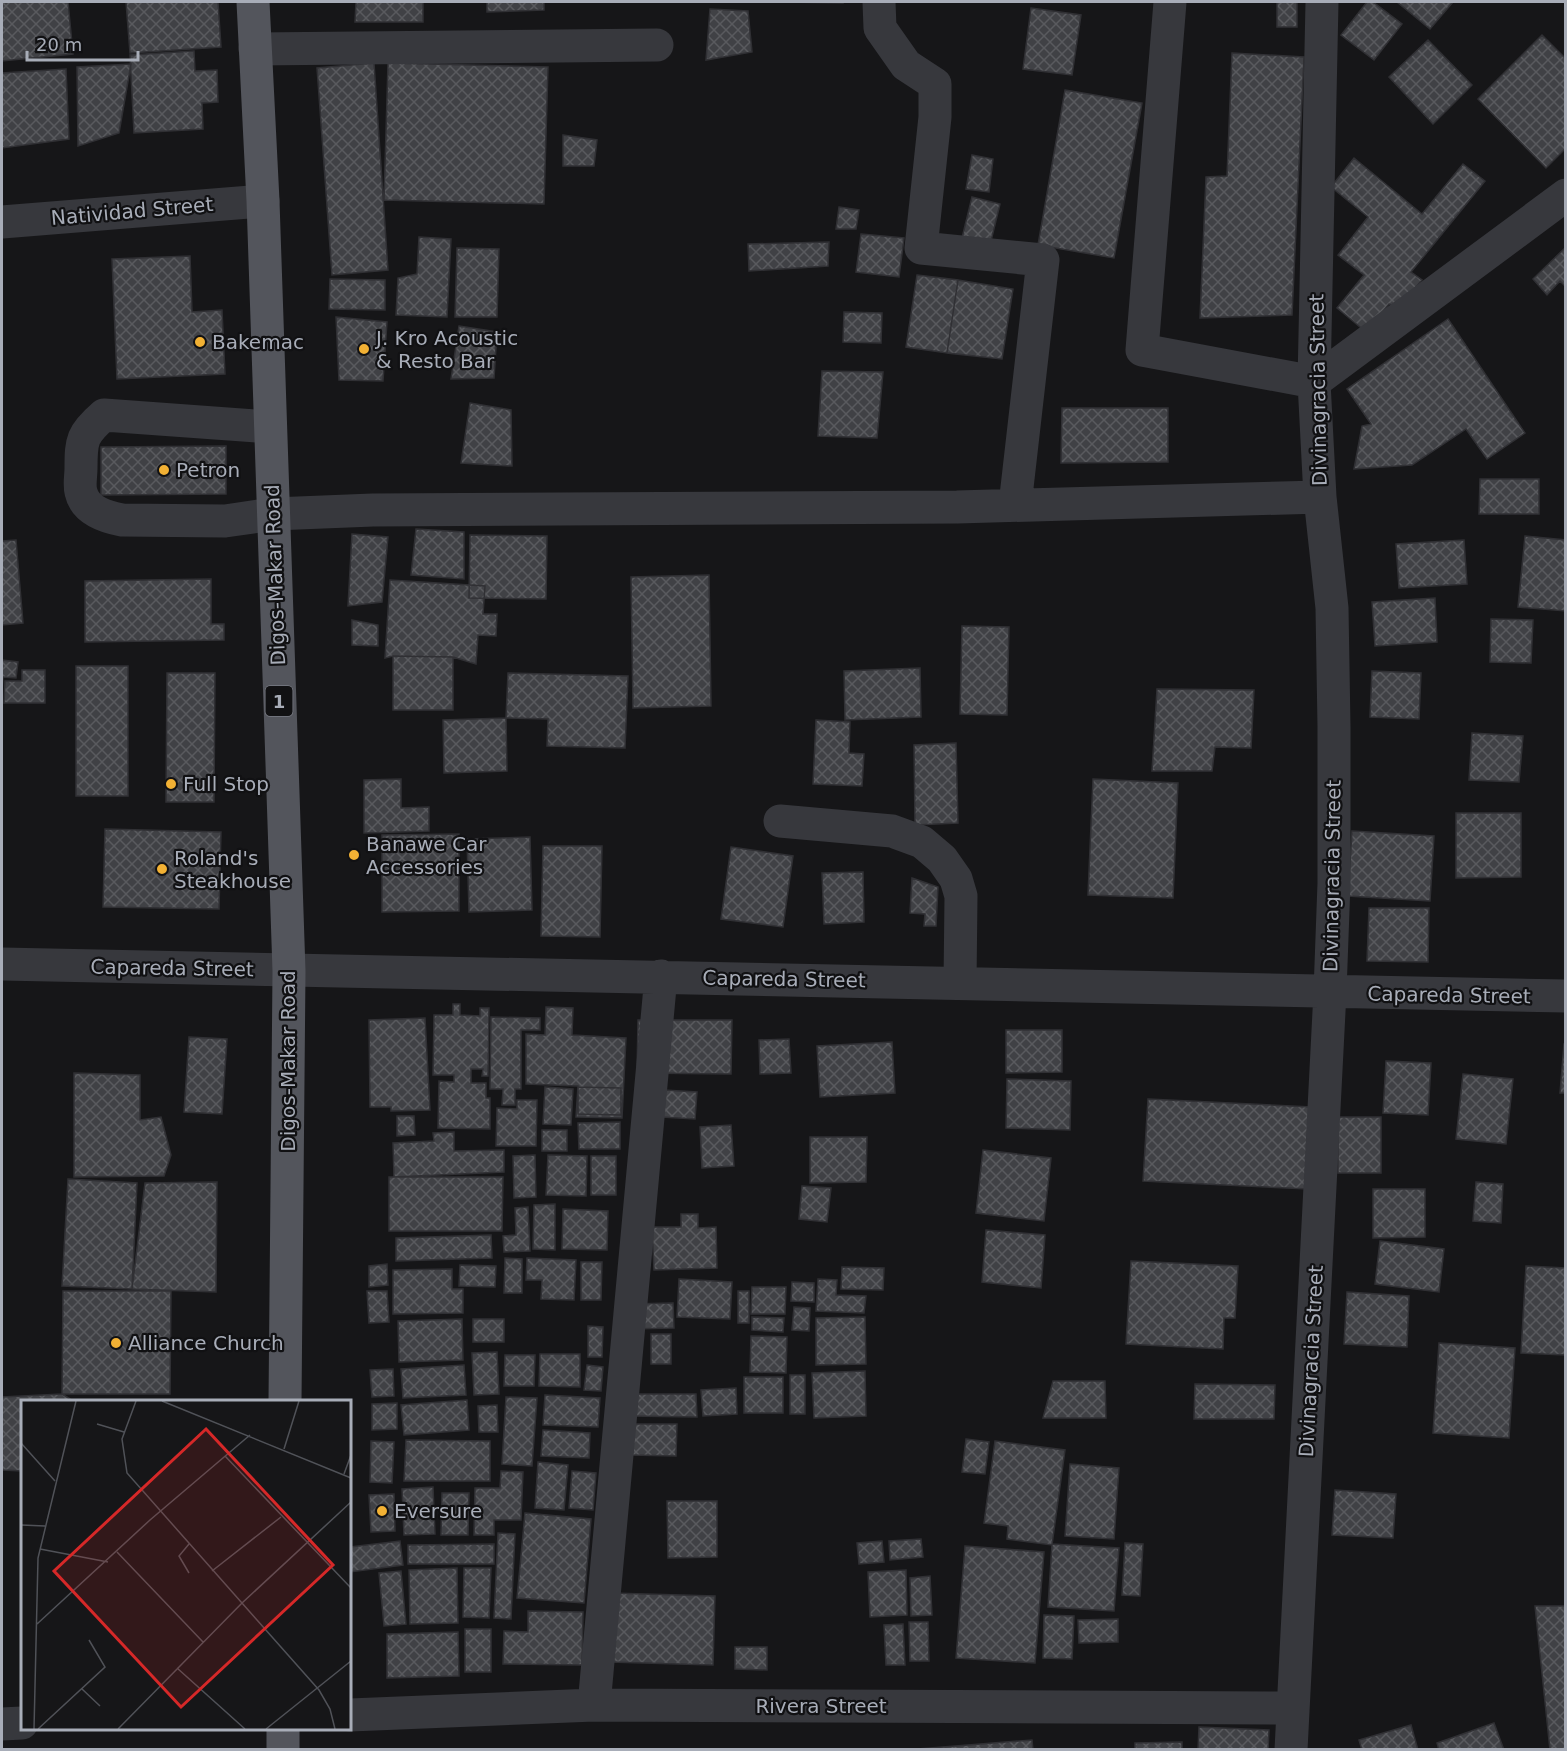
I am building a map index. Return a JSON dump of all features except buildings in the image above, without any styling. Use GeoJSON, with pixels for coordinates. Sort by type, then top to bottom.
{"type":"FeatureCollection","features":[{"type":"Feature","properties":{"kind":"main road","name":"Digos-Makar Road"},"geometry":{"type":"LineString","coordinates":[[253,2],[263,201],[289,971],[285,1400]]}},
{"type":"Feature","properties":{"kind":"main road"},"geometry":{"type":"LineString","coordinates":[[283,1730],[283,1749]]}},
{"type":"Feature","properties":{"kind":"street"},"geometry":{"type":"LineString","coordinates":[[879,2],[880,28],[906,64],[935,84],[935,117],[921,248],[1043,260],[1015,505]]}},
{"type":"Feature","properties":{"kind":"street"},"geometry":{"type":"LineString","coordinates":[[1170,2],[1142,350],[1314,381],[1566,195]]}},
{"type":"Feature","properties":{"kind":"street","name":"Divinagracia Street"},"geometry":{"type":"LineString","coordinates":[[1292,1749],[1334,883],[1332,608],[1320,496],[1314,381],[1322,2]]}},
{"type":"Feature","properties":{"kind":"street"},"geometry":{"type":"LineString","coordinates":[[255,49],[657,45]]}},
{"type":"Feature","properties":{"kind":"street","name":"Natividad Street"},"geometry":{"type":"LineString","coordinates":[[2,222],[263,201]]}},
{"type":"Feature","properties":{"kind":"street"},"geometry":{"type":"LineString","coordinates":[[270,427],[104,415],[89,428],[81,445],[81,494],[91,508],[108,518],[225,521],[273,514],[373,510],[1015,505],[1320,496]]}},
{"type":"Feature","properties":{"kind":"street"},"geometry":{"type":"LineString","coordinates":[[780,821],[892,831],[922,843],[942,859],[957,879],[962,896],[960,983]]}},
{"type":"Feature","properties":{"kind":"street","name":"Capareda Street"},"geometry":{"type":"LineString","coordinates":[[2,964],[1566,996]]}},
{"type":"Feature","properties":{"kind":"street"},"geometry":{"type":"LineString","coordinates":[[594,1705],[661,976]]}},
{"type":"Feature","properties":{"kind":"street","name":"Rivera Street"},"geometry":{"type":"LineString","coordinates":[[351,1715],[594,1705],[1293,1707]]}},
{"type":"Feature","properties":{"kind":"street"},"geometry":{"type":"LineString","coordinates":[[2,1724],[21,1723]]}},
{"type":"Feature","properties":{"kind":"place","name":"Bakemac"},"geometry":{"type":"Point","coordinates":[200,342]}},
{"type":"Feature","properties":{"kind":"place","name":"J. Kro Acoustic & Resto Bar"},"geometry":{"type":"Point","coordinates":[364,349]}},
{"type":"Feature","properties":{"kind":"place","name":"Petron"},"geometry":{"type":"Point","coordinates":[164,470]}},
{"type":"Feature","properties":{"kind":"place","name":"Full Stop"},"geometry":{"type":"Point","coordinates":[171,784]}},
{"type":"Feature","properties":{"kind":"place","name":"Banawe Car Accessories"},"geometry":{"type":"Point","coordinates":[354,855]}},
{"type":"Feature","properties":{"kind":"place","name":"Roland's Steakhouse"},"geometry":{"type":"Point","coordinates":[162,869]}},
{"type":"Feature","properties":{"kind":"place","name":"Alliance Church"},"geometry":{"type":"Point","coordinates":[116,1343]}},
{"type":"Feature","properties":{"kind":"place","name":"Eversure"},"geometry":{"type":"Point","coordinates":[382,1511]}}]}
